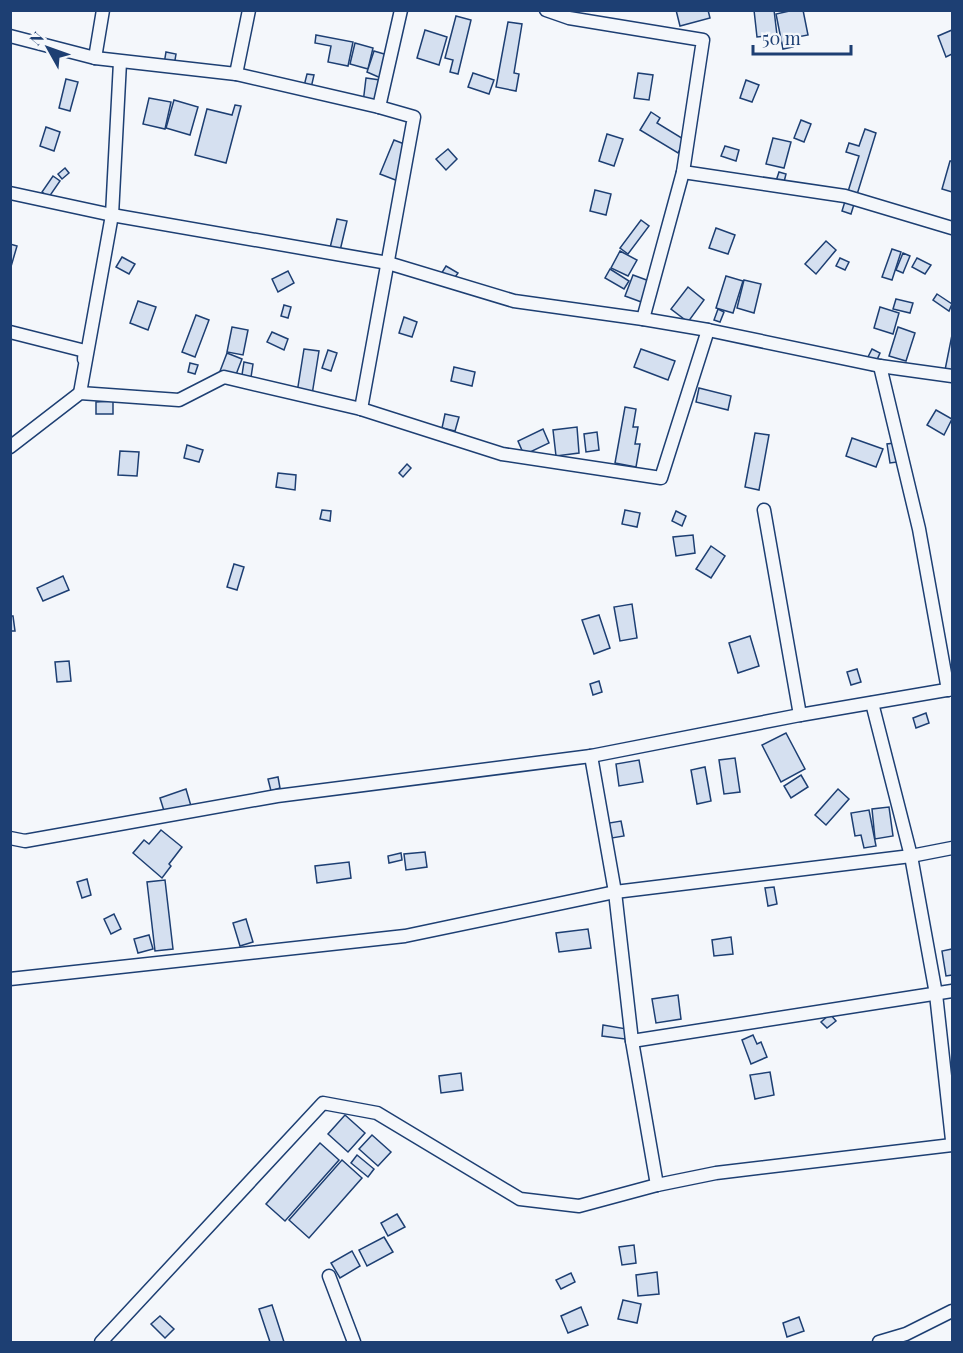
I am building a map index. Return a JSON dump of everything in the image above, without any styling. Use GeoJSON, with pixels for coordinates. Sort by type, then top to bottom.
{"type":"FeatureCollection","features":[{"type":"Feature","properties":{"kind":"street"},"geometry":{"type":"LineString","coordinates":[[95,58],[103,10]]}},
{"type":"Feature","properties":{"kind":"street"},"geometry":{"type":"LineString","coordinates":[[236,74],[249,10]]}},
{"type":"Feature","properties":{"kind":"street"},"geometry":{"type":"LineString","coordinates":[[379,107],[401,10]]}},
{"type":"Feature","properties":{"kind":"street"},"geometry":{"type":"LineString","coordinates":[[546,10],[703,40],[683,172],[643,319]]}},
{"type":"Feature","properties":{"kind":"street"},"geometry":{"type":"LineString","coordinates":[[10,36],[95,58],[236,74],[414,117],[361,409]]}},
{"type":"Feature","properties":{"kind":"street"},"geometry":{"type":"LineString","coordinates":[[80,393],[111,215],[120,62]]}},
{"type":"Feature","properties":{"kind":"street"},"geometry":{"type":"LineString","coordinates":[[683,172],[845,196],[952,228]]}},
{"type":"Feature","properties":{"kind":"street"},"geometry":{"type":"LineString","coordinates":[[10,193],[111,215],[388,263],[513,301],[708,330],[880,366],[952,376]]}},
{"type":"Feature","properties":{"kind":"street"},"geometry":{"type":"LineString","coordinates":[[10,447],[80,393],[179,400],[224,377],[361,409],[502,454],[660,478],[708,330]]}},
{"type":"Feature","properties":{"kind":"street"},"geometry":{"type":"LineString","coordinates":[[10,332],[85,351],[80,393]]}},
{"type":"Feature","properties":{"kind":"street"},"geometry":{"type":"LineString","coordinates":[[10,838],[25,841],[277,796],[591,756],[800,715],[950,689],[919,529],[880,366]]}},
{"type":"Feature","properties":{"kind":"street"},"geometry":{"type":"LineString","coordinates":[[764,510],[800,715]]}},
{"type":"Feature","properties":{"kind":"street"},"geometry":{"type":"LineString","coordinates":[[101,1342],[323,1103],[377,1113],[520,1199],[579,1206],[657,1185],[716,1173],[952,1143],[936,994],[910,855],[872,703]]}},
{"type":"Feature","properties":{"kind":"street"},"geometry":{"type":"LineString","coordinates":[[591,756],[615,892],[632,1041],[657,1185]]}},
{"type":"Feature","properties":{"kind":"street"},"geometry":{"type":"LineString","coordinates":[[10,979],[405,936],[615,892],[952,848]]}},
{"type":"Feature","properties":{"kind":"street"},"geometry":{"type":"LineString","coordinates":[[632,1041],[952,991]]}},
{"type":"Feature","properties":{"kind":"street"},"geometry":{"type":"LineString","coordinates":[[329,1276],[354,1342]]}},
{"type":"Feature","properties":{"kind":"street"},"geometry":{"type":"LineString","coordinates":[[879,1342],[906,1334],[952,1311]]}},
{"type":"Feature","properties":{"kind":"building"},"geometry":{"type":"Polygon","coordinates":[[[676,10],[708,10],[710,18],[680,26],[676,10]]]}},
{"type":"Feature","properties":{"kind":"building"},"geometry":{"type":"Polygon","coordinates":[[[754,10],[774,10],[777,35],[757,37],[754,10]]]}},
{"type":"Feature","properties":{"kind":"building"},"geometry":{"type":"Polygon","coordinates":[[[803,10],[808,35],[792,38],[793,47],[783,49],[776,14],[803,10]]]}},
{"type":"Feature","properties":{"kind":"building"},"geometry":{"type":"Polygon","coordinates":[[[456,16],[471,20],[458,74],[450,72],[453,60],[445,58],[456,16]]]}},
{"type":"Feature","properties":{"kind":"building"},"geometry":{"type":"Polygon","coordinates":[[[508,22],[522,24],[514,73],[519,74],[516,91],[496,87],[508,22]]]}},
{"type":"Feature","properties":{"kind":"building"},"geometry":{"type":"Polygon","coordinates":[[[425,30],[447,37],[439,65],[417,58],[425,30]]]}},
{"type":"Feature","properties":{"kind":"building"},"geometry":{"type":"Polygon","coordinates":[[[952,30],[952,54],[946,57],[938,36],[952,30]]]}},
{"type":"Feature","properties":{"kind":"building"},"geometry":{"type":"Polygon","coordinates":[[[316,35],[353,42],[348,66],[328,62],[331,46],[315,43],[316,35]]]}},
{"type":"Feature","properties":{"kind":"building"},"geometry":{"type":"Polygon","coordinates":[[[355,43],[373,48],[368,69],[350,64],[355,43]]]}},
{"type":"Feature","properties":{"kind":"building"},"geometry":{"type":"Polygon","coordinates":[[[374,51],[391,56],[383,79],[367,72],[374,51]]]}},
{"type":"Feature","properties":{"kind":"building"},"geometry":{"type":"Polygon","coordinates":[[[166,52],[176,54],[174,66],[164,64],[166,52]]]}},
{"type":"Feature","properties":{"kind":"building"},"geometry":{"type":"Polygon","coordinates":[[[473,73],[494,80],[489,94],[468,87],[473,73]]]}},
{"type":"Feature","properties":{"kind":"building"},"geometry":{"type":"Polygon","coordinates":[[[638,73],[653,75],[649,100],[634,98],[638,73]]]}},
{"type":"Feature","properties":{"kind":"building"},"geometry":{"type":"Polygon","coordinates":[[[307,74],[314,75],[311,88],[304,86],[307,74]]]}},
{"type":"Feature","properties":{"kind":"building"},"geometry":{"type":"Polygon","coordinates":[[[366,78],[387,81],[383,105],[363,103],[366,78]]]}},
{"type":"Feature","properties":{"kind":"building"},"geometry":{"type":"Polygon","coordinates":[[[66,79],[78,82],[70,111],[59,108],[66,79]]]}},
{"type":"Feature","properties":{"kind":"building"},"geometry":{"type":"Polygon","coordinates":[[[746,80],[759,85],[752,102],[740,98],[746,80]]]}},
{"type":"Feature","properties":{"kind":"building"},"geometry":{"type":"Polygon","coordinates":[[[149,98],[171,102],[165,129],[143,124],[149,98]]]}},
{"type":"Feature","properties":{"kind":"building"},"geometry":{"type":"Polygon","coordinates":[[[174,100],[198,107],[190,135],[166,128],[174,100]]]}},
{"type":"Feature","properties":{"kind":"building"},"geometry":{"type":"Polygon","coordinates":[[[235,105],[241,106],[226,163],[195,155],[207,109],[232,115],[235,105]]]}},
{"type":"Feature","properties":{"kind":"building"},"geometry":{"type":"Polygon","coordinates":[[[651,112],[660,118],[657,123],[685,140],[678,153],[640,130],[651,112]]]}},
{"type":"Feature","properties":{"kind":"building"},"geometry":{"type":"Polygon","coordinates":[[[801,120],[811,124],[804,142],[794,138],[801,120]]]}},
{"type":"Feature","properties":{"kind":"building"},"geometry":{"type":"Polygon","coordinates":[[[46,127],[60,132],[54,151],[40,146],[46,127]]]}},
{"type":"Feature","properties":{"kind":"building"},"geometry":{"type":"Polygon","coordinates":[[[865,129],[876,133],[851,214],[842,211],[859,156],[846,152],[849,143],[859,146],[865,129]]]}},
{"type":"Feature","properties":{"kind":"building"},"geometry":{"type":"Polygon","coordinates":[[[607,134],[623,139],[614,166],[599,161],[607,134]]]}},
{"type":"Feature","properties":{"kind":"building"},"geometry":{"type":"Polygon","coordinates":[[[773,138],[791,142],[784,168],[766,164],[773,138]]]}},
{"type":"Feature","properties":{"kind":"building"},"geometry":{"type":"Polygon","coordinates":[[[394,140],[412,147],[398,181],[380,174],[394,140]]]}},
{"type":"Feature","properties":{"kind":"building"},"geometry":{"type":"Polygon","coordinates":[[[725,146],[739,150],[736,161],[721,156],[725,146]]]}},
{"type":"Feature","properties":{"kind":"building"},"geometry":{"type":"Polygon","coordinates":[[[448,149],[457,159],[446,170],[436,159],[448,149]]]}},
{"type":"Feature","properties":{"kind":"building"},"geometry":{"type":"Polygon","coordinates":[[[950,161],[952,161],[952,192],[942,189],[950,161]]]}},
{"type":"Feature","properties":{"kind":"building"},"geometry":{"type":"Polygon","coordinates":[[[65,168],[69,173],[62,179],[58,174],[65,168]]]}},
{"type":"Feature","properties":{"kind":"building"},"geometry":{"type":"Polygon","coordinates":[[[779,172],[786,174],[783,186],[775,184],[779,172]]]}},
{"type":"Feature","properties":{"kind":"building"},"geometry":{"type":"Polygon","coordinates":[[[53,176],[60,181],[49,197],[42,192],[53,176]]]}},
{"type":"Feature","properties":{"kind":"building"},"geometry":{"type":"Polygon","coordinates":[[[595,190],[611,194],[606,215],[590,211],[595,190]]]}},
{"type":"Feature","properties":{"kind":"building"},"geometry":{"type":"Polygon","coordinates":[[[337,219],[347,221],[339,255],[329,252],[337,219]]]}},
{"type":"Feature","properties":{"kind":"building"},"geometry":{"type":"Polygon","coordinates":[[[641,220],[649,226],[628,254],[620,248],[641,220]]]}},
{"type":"Feature","properties":{"kind":"building"},"geometry":{"type":"Polygon","coordinates":[[[716,228],[735,235],[728,254],[709,248],[716,228]]]}},
{"type":"Feature","properties":{"kind":"building"},"geometry":{"type":"Polygon","coordinates":[[[826,241],[836,250],[816,274],[805,264],[826,241]]]}},
{"type":"Feature","properties":{"kind":"building"},"geometry":{"type":"Polygon","coordinates":[[[10,244],[17,246],[10,270],[10,244]]]}},
{"type":"Feature","properties":{"kind":"building"},"geometry":{"type":"Polygon","coordinates":[[[892,249],[901,252],[892,280],[882,277],[892,249]]]}},
{"type":"Feature","properties":{"kind":"building"},"geometry":{"type":"Polygon","coordinates":[[[620,251],[637,260],[628,276],[611,268],[620,251]]]}},
{"type":"Feature","properties":{"kind":"building"},"geometry":{"type":"Polygon","coordinates":[[[903,253],[910,256],[903,273],[896,270],[903,253]]]}},
{"type":"Feature","properties":{"kind":"building"},"geometry":{"type":"Polygon","coordinates":[[[122,257],[135,264],[129,274],[116,267],[122,257]]]}},
{"type":"Feature","properties":{"kind":"building"},"geometry":{"type":"Polygon","coordinates":[[[840,258],[849,262],[845,270],[836,266],[840,258]]]}},
{"type":"Feature","properties":{"kind":"building"},"geometry":{"type":"Polygon","coordinates":[[[917,258],[931,265],[925,274],[912,267],[917,258]]]}},
{"type":"Feature","properties":{"kind":"building"},"geometry":{"type":"Polygon","coordinates":[[[446,266],[458,273],[449,286],[438,279],[446,266]]]}},
{"type":"Feature","properties":{"kind":"building"},"geometry":{"type":"Polygon","coordinates":[[[610,269],[629,281],[624,289],[605,278],[610,269]]]}},
{"type":"Feature","properties":{"kind":"building"},"geometry":{"type":"Polygon","coordinates":[[[288,271],[294,283],[278,292],[272,279],[288,271]]]}},
{"type":"Feature","properties":{"kind":"building"},"geometry":{"type":"Polygon","coordinates":[[[633,275],[652,282],[644,303],[625,296],[633,275]]]}},
{"type":"Feature","properties":{"kind":"building"},"geometry":{"type":"Polygon","coordinates":[[[726,276],[743,281],[733,313],[716,308],[726,276]]]}},
{"type":"Feature","properties":{"kind":"building"},"geometry":{"type":"Polygon","coordinates":[[[744,280],[761,284],[754,313],[737,308],[744,280]]]}},
{"type":"Feature","properties":{"kind":"building"},"geometry":{"type":"Polygon","coordinates":[[[688,287],[704,300],[688,322],[671,309],[688,287]]]}},
{"type":"Feature","properties":{"kind":"building"},"geometry":{"type":"Polygon","coordinates":[[[937,294],[952,304],[949,311],[933,300],[937,294]]]}},
{"type":"Feature","properties":{"kind":"building"},"geometry":{"type":"Polygon","coordinates":[[[896,299],[913,303],[910,313],[893,309],[896,299]]]}},
{"type":"Feature","properties":{"kind":"building"},"geometry":{"type":"Polygon","coordinates":[[[138,301],[156,307],[148,330],[130,323],[138,301]]]}},
{"type":"Feature","properties":{"kind":"building"},"geometry":{"type":"Polygon","coordinates":[[[284,305],[291,307],[288,318],[281,316],[284,305]]]}},
{"type":"Feature","properties":{"kind":"building"},"geometry":{"type":"Polygon","coordinates":[[[880,307],[899,313],[893,334],[874,328],[880,307]]]}},
{"type":"Feature","properties":{"kind":"building"},"geometry":{"type":"Polygon","coordinates":[[[718,309],[724,312],[720,322],[714,320],[718,309]]]}},
{"type":"Feature","properties":{"kind":"building"},"geometry":{"type":"Polygon","coordinates":[[[196,315],[209,320],[195,357],[182,352],[196,315]]]}},
{"type":"Feature","properties":{"kind":"building"},"geometry":{"type":"Polygon","coordinates":[[[404,317],[417,322],[412,337],[399,333],[404,317]]]}},
{"type":"Feature","properties":{"kind":"building"},"geometry":{"type":"Polygon","coordinates":[[[232,327],[248,330],[243,355],[227,352],[232,327]]]}},
{"type":"Feature","properties":{"kind":"building"},"geometry":{"type":"Polygon","coordinates":[[[898,327],[915,333],[906,361],[889,356],[898,327]]]}},
{"type":"Feature","properties":{"kind":"building"},"geometry":{"type":"Polygon","coordinates":[[[272,332],[288,339],[284,350],[267,342],[272,332]]]}},
{"type":"Feature","properties":{"kind":"building"},"geometry":{"type":"Polygon","coordinates":[[[952,335],[952,381],[943,380],[952,335]]]}},
{"type":"Feature","properties":{"kind":"building"},"geometry":{"type":"Polygon","coordinates":[[[304,349],[319,351],[311,401],[296,399],[304,349]]]}},
{"type":"Feature","properties":{"kind":"building"},"geometry":{"type":"Polygon","coordinates":[[[641,349],[675,361],[668,380],[634,367],[641,349]]]}},
{"type":"Feature","properties":{"kind":"building"},"geometry":{"type":"Polygon","coordinates":[[[872,349],[880,353],[872,371],[863,367],[872,349]]]}},
{"type":"Feature","properties":{"kind":"building"},"geometry":{"type":"Polygon","coordinates":[[[328,350],[337,353],[331,371],[322,368],[328,350]]]}},
{"type":"Feature","properties":{"kind":"building"},"geometry":{"type":"Polygon","coordinates":[[[227,353],[242,359],[232,385],[217,379],[227,353]]]}},
{"type":"Feature","properties":{"kind":"building"},"geometry":{"type":"Polygon","coordinates":[[[244,362],[253,364],[251,377],[242,375],[244,362]]]}},
{"type":"Feature","properties":{"kind":"building"},"geometry":{"type":"Polygon","coordinates":[[[190,363],[198,365],[195,374],[188,372],[190,363]]]}},
{"type":"Feature","properties":{"kind":"building"},"geometry":{"type":"Polygon","coordinates":[[[454,367],[475,372],[472,386],[451,381],[454,367]]]}},
{"type":"Feature","properties":{"kind":"building"},"geometry":{"type":"Polygon","coordinates":[[[699,388],[731,396],[728,410],[696,402],[699,388]]]}},
{"type":"Feature","properties":{"kind":"building"},"geometry":{"type":"Polygon","coordinates":[[[113,401],[113,414],[96,414],[96,402],[113,401]]]}},
{"type":"Feature","properties":{"kind":"building"},"geometry":{"type":"Polygon","coordinates":[[[625,407],[636,409],[633,427],[638,427],[635,444],[640,444],[636,467],[615,463],[625,407]]]}},
{"type":"Feature","properties":{"kind":"building"},"geometry":{"type":"Polygon","coordinates":[[[936,410],[952,419],[944,435],[927,425],[936,410]]]}},
{"type":"Feature","properties":{"kind":"building"},"geometry":{"type":"Polygon","coordinates":[[[445,414],[459,417],[455,431],[442,428],[445,414]]]}},
{"type":"Feature","properties":{"kind":"building"},"geometry":{"type":"Polygon","coordinates":[[[577,427],[579,453],[556,456],[553,430],[577,427]]]}},
{"type":"Feature","properties":{"kind":"building"},"geometry":{"type":"Polygon","coordinates":[[[543,429],[549,443],[524,455],[518,441],[543,429]]]}},
{"type":"Feature","properties":{"kind":"building"},"geometry":{"type":"Polygon","coordinates":[[[597,432],[599,450],[586,452],[584,434],[597,432]]]}},
{"type":"Feature","properties":{"kind":"building"},"geometry":{"type":"Polygon","coordinates":[[[755,433],[769,435],[759,490],[745,487],[755,433]]]}},
{"type":"Feature","properties":{"kind":"building"},"geometry":{"type":"Polygon","coordinates":[[[852,438],[883,449],[876,467],[846,456],[852,438]]]}},
{"type":"Feature","properties":{"kind":"building"},"geometry":{"type":"Polygon","coordinates":[[[902,442],[904,461],[890,463],[887,444],[902,442]]]}},
{"type":"Feature","properties":{"kind":"building"},"geometry":{"type":"Polygon","coordinates":[[[187,445],[203,450],[199,462],[184,458],[187,445]]]}},
{"type":"Feature","properties":{"kind":"building"},"geometry":{"type":"Polygon","coordinates":[[[120,451],[139,452],[137,476],[118,475],[120,451]]]}},
{"type":"Feature","properties":{"kind":"building"},"geometry":{"type":"Polygon","coordinates":[[[407,464],[411,468],[403,477],[399,473],[407,464]]]}},
{"type":"Feature","properties":{"kind":"building"},"geometry":{"type":"Polygon","coordinates":[[[278,473],[296,475],[295,490],[276,487],[278,473]]]}},
{"type":"Feature","properties":{"kind":"building"},"geometry":{"type":"Polygon","coordinates":[[[322,510],[331,511],[330,521],[320,519],[322,510]]]}},
{"type":"Feature","properties":{"kind":"building"},"geometry":{"type":"Polygon","coordinates":[[[625,510],[640,513],[637,527],[622,524],[625,510]]]}},
{"type":"Feature","properties":{"kind":"building"},"geometry":{"type":"Polygon","coordinates":[[[676,511],[686,516],[682,526],[672,521],[676,511]]]}},
{"type":"Feature","properties":{"kind":"building"},"geometry":{"type":"Polygon","coordinates":[[[693,535],[695,553],[676,556],[673,537],[693,535]]]}},
{"type":"Feature","properties":{"kind":"building"},"geometry":{"type":"Polygon","coordinates":[[[711,546],[725,556],[711,578],[696,569],[711,546]]]}},
{"type":"Feature","properties":{"kind":"building"},"geometry":{"type":"Polygon","coordinates":[[[234,564],[244,567],[237,590],[227,587],[234,564]]]}},
{"type":"Feature","properties":{"kind":"building"},"geometry":{"type":"Polygon","coordinates":[[[63,576],[69,590],[43,601],[37,588],[63,576]]]}},
{"type":"Feature","properties":{"kind":"building"},"geometry":{"type":"Polygon","coordinates":[[[632,604],[637,638],[620,641],[614,607],[632,604]]]}},
{"type":"Feature","properties":{"kind":"building"},"geometry":{"type":"Polygon","coordinates":[[[599,615],[610,648],[594,654],[582,620],[599,615]]]}},
{"type":"Feature","properties":{"kind":"building"},"geometry":{"type":"Polygon","coordinates":[[[10,616],[13,616],[15,631],[10,631],[10,616]]]}},
{"type":"Feature","properties":{"kind":"building"},"geometry":{"type":"Polygon","coordinates":[[[750,636],[759,666],[738,673],[729,643],[750,636]]]}},
{"type":"Feature","properties":{"kind":"building"},"geometry":{"type":"Polygon","coordinates":[[[69,661],[71,681],[57,682],[55,662],[69,661]]]}},
{"type":"Feature","properties":{"kind":"building"},"geometry":{"type":"Polygon","coordinates":[[[857,669],[861,682],[851,685],[847,672],[857,669]]]}},
{"type":"Feature","properties":{"kind":"building"},"geometry":{"type":"Polygon","coordinates":[[[599,681],[602,692],[593,695],[590,684],[599,681]]]}},
{"type":"Feature","properties":{"kind":"building"},"geometry":{"type":"Polygon","coordinates":[[[926,713],[929,723],[916,728],[913,718],[926,713]]]}},
{"type":"Feature","properties":{"kind":"building"},"geometry":{"type":"Polygon","coordinates":[[[786,733],[805,769],[781,782],[762,745],[786,733]]]}},
{"type":"Feature","properties":{"kind":"building"},"geometry":{"type":"Polygon","coordinates":[[[735,758],[740,792],[724,794],[719,760],[735,758]]]}},
{"type":"Feature","properties":{"kind":"building"},"geometry":{"type":"Polygon","coordinates":[[[639,760],[643,782],[619,786],[616,764],[639,760]]]}},
{"type":"Feature","properties":{"kind":"building"},"geometry":{"type":"Polygon","coordinates":[[[705,767],[711,801],[697,804],[691,770],[705,767]]]}},
{"type":"Feature","properties":{"kind":"building"},"geometry":{"type":"Polygon","coordinates":[[[801,775],[808,787],[791,798],[784,786],[801,775]]]}},
{"type":"Feature","properties":{"kind":"building"},"geometry":{"type":"Polygon","coordinates":[[[278,777],[280,788],[271,791],[268,779],[278,777]]]}},
{"type":"Feature","properties":{"kind":"building"},"geometry":{"type":"Polygon","coordinates":[[[186,789],[191,806],[165,814],[160,798],[186,789]]]}},
{"type":"Feature","properties":{"kind":"building"},"geometry":{"type":"Polygon","coordinates":[[[838,789],[849,799],[826,825],[815,815],[838,789]]]}},
{"type":"Feature","properties":{"kind":"building"},"geometry":{"type":"Polygon","coordinates":[[[889,807],[893,836],[875,839],[872,809],[889,807]]]}},
{"type":"Feature","properties":{"kind":"building"},"geometry":{"type":"Polygon","coordinates":[[[869,810],[876,846],[864,848],[861,835],[855,836],[851,813],[869,810]]]}},
{"type":"Feature","properties":{"kind":"building"},"geometry":{"type":"Polygon","coordinates":[[[621,821],[624,836],[612,838],[609,823],[621,821]]]}},
{"type":"Feature","properties":{"kind":"building"},"geometry":{"type":"Polygon","coordinates":[[[161,830],[182,847],[162,878],[133,853],[144,840],[149,844],[161,830]]]}},
{"type":"Feature","properties":{"kind":"building"},"geometry":{"type":"Polygon","coordinates":[[[425,852],[427,867],[406,870],[404,854],[425,852]]]}},
{"type":"Feature","properties":{"kind":"building"},"geometry":{"type":"Polygon","coordinates":[[[401,853],[402,860],[389,863],[388,856],[401,853]]]}},
{"type":"Feature","properties":{"kind":"building"},"geometry":{"type":"Polygon","coordinates":[[[349,862],[351,878],[317,883],[315,866],[349,862]]]}},
{"type":"Feature","properties":{"kind":"building"},"geometry":{"type":"Polygon","coordinates":[[[87,879],[91,895],[82,898],[77,882],[87,879]]]}},
{"type":"Feature","properties":{"kind":"building"},"geometry":{"type":"Polygon","coordinates":[[[165,880],[173,949],[155,951],[147,882],[165,880]]]}},
{"type":"Feature","properties":{"kind":"building"},"geometry":{"type":"Polygon","coordinates":[[[774,887],[777,904],[768,906],[765,888],[774,887]]]}},
{"type":"Feature","properties":{"kind":"building"},"geometry":{"type":"Polygon","coordinates":[[[114,914],[121,929],[111,934],[104,919],[114,914]]]}},
{"type":"Feature","properties":{"kind":"building"},"geometry":{"type":"Polygon","coordinates":[[[246,919],[253,942],[240,946],[233,923],[246,919]]]}},
{"type":"Feature","properties":{"kind":"building"},"geometry":{"type":"Polygon","coordinates":[[[588,929],[591,948],[559,952],[556,933],[588,929]]]}},
{"type":"Feature","properties":{"kind":"building"},"geometry":{"type":"Polygon","coordinates":[[[149,935],[153,949],[138,953],[134,939],[149,935]]]}},
{"type":"Feature","properties":{"kind":"building"},"geometry":{"type":"Polygon","coordinates":[[[731,937],[733,954],[714,956],[712,940],[731,937]]]}},
{"type":"Feature","properties":{"kind":"building"},"geometry":{"type":"Polygon","coordinates":[[[952,949],[952,975],[946,976],[942,951],[952,949]]]}},
{"type":"Feature","properties":{"kind":"building"},"geometry":{"type":"Polygon","coordinates":[[[678,995],[681,1019],[656,1023],[652,999],[678,995]]]}},
{"type":"Feature","properties":{"kind":"building"},"geometry":{"type":"Polygon","coordinates":[[[830,1014],[836,1021],[827,1028],[821,1022],[830,1014]]]}},
{"type":"Feature","properties":{"kind":"building"},"geometry":{"type":"Polygon","coordinates":[[[603,1025],[627,1029],[625,1039],[602,1036],[603,1025]]]}},
{"type":"Feature","properties":{"kind":"building"},"geometry":{"type":"Polygon","coordinates":[[[753,1035],[757,1044],[761,1042],[767,1057],[751,1064],[742,1040],[753,1035]]]}},
{"type":"Feature","properties":{"kind":"building"},"geometry":{"type":"Polygon","coordinates":[[[770,1072],[774,1095],[755,1099],[750,1075],[770,1072]]]}},
{"type":"Feature","properties":{"kind":"building"},"geometry":{"type":"Polygon","coordinates":[[[461,1073],[463,1090],[441,1093],[439,1076],[461,1073]]]}},
{"type":"Feature","properties":{"kind":"building"},"geometry":{"type":"Polygon","coordinates":[[[345,1115],[365,1133],[348,1152],[328,1134],[345,1115]]]}},
{"type":"Feature","properties":{"kind":"building"},"geometry":{"type":"Polygon","coordinates":[[[372,1135],[391,1152],[378,1166],[359,1149],[372,1135]]]}},
{"type":"Feature","properties":{"kind":"building"},"geometry":{"type":"Polygon","coordinates":[[[320,1143],[339,1160],[285,1221],[266,1204],[320,1143]]]}},
{"type":"Feature","properties":{"kind":"building"},"geometry":{"type":"Polygon","coordinates":[[[357,1155],[374,1169],[368,1177],[351,1163],[357,1155]]]}},
{"type":"Feature","properties":{"kind":"building"},"geometry":{"type":"Polygon","coordinates":[[[342,1160],[362,1178],[309,1238],[289,1220],[342,1160]]]}},
{"type":"Feature","properties":{"kind":"building"},"geometry":{"type":"Polygon","coordinates":[[[397,1214],[405,1227],[388,1236],[381,1223],[397,1214]]]}},
{"type":"Feature","properties":{"kind":"building"},"geometry":{"type":"Polygon","coordinates":[[[384,1237],[393,1252],[367,1266],[359,1250],[384,1237]]]}},
{"type":"Feature","properties":{"kind":"building"},"geometry":{"type":"Polygon","coordinates":[[[634,1245],[636,1263],[622,1265],[619,1247],[634,1245]]]}},
{"type":"Feature","properties":{"kind":"building"},"geometry":{"type":"Polygon","coordinates":[[[352,1251],[360,1266],[340,1278],[331,1263],[352,1251]]]}},
{"type":"Feature","properties":{"kind":"building"},"geometry":{"type":"Polygon","coordinates":[[[657,1272],[659,1294],[638,1296],[636,1275],[657,1272]]]}},
{"type":"Feature","properties":{"kind":"building"},"geometry":{"type":"Polygon","coordinates":[[[571,1273],[575,1282],[561,1289],[556,1280],[571,1273]]]}},
{"type":"Feature","properties":{"kind":"building"},"geometry":{"type":"Polygon","coordinates":[[[623,1300],[641,1304],[637,1323],[618,1319],[623,1300]]]}},
{"type":"Feature","properties":{"kind":"building"},"geometry":{"type":"Polygon","coordinates":[[[272,1305],[284,1342],[270,1342],[259,1309],[272,1305]]]}},
{"type":"Feature","properties":{"kind":"building"},"geometry":{"type":"Polygon","coordinates":[[[581,1307],[588,1325],[568,1333],[561,1316],[581,1307]]]}},
{"type":"Feature","properties":{"kind":"building"},"geometry":{"type":"Polygon","coordinates":[[[160,1316],[174,1329],[165,1338],[151,1324],[160,1316]]]}},
{"type":"Feature","properties":{"kind":"building"},"geometry":{"type":"Polygon","coordinates":[[[799,1317],[804,1331],[787,1337],[783,1323],[799,1317]]]}}]}
